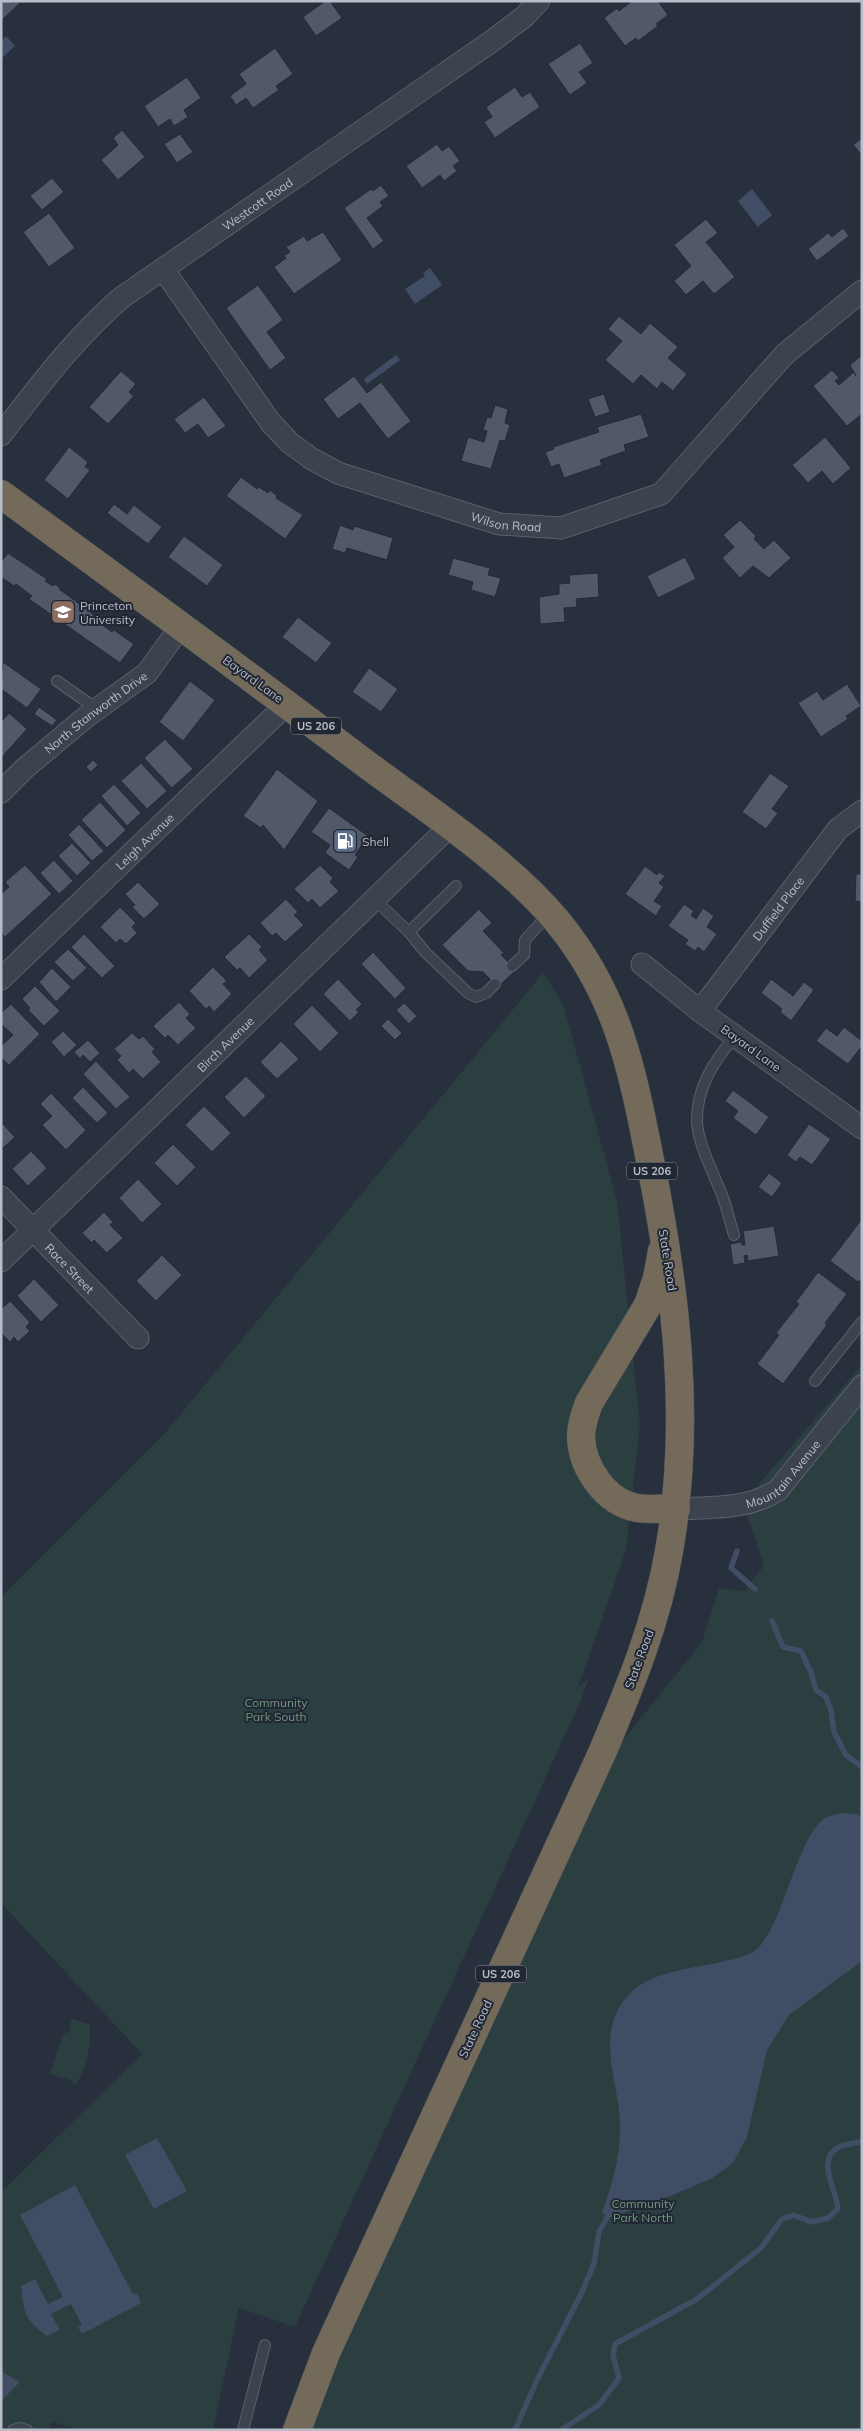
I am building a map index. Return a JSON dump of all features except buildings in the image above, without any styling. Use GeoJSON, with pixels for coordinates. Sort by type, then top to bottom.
{"type":"FeatureCollection","features":[{"type":"Feature","properties":{"kind":"highway","name":"Bayard Lane"},"geometry":{"type":"LineString","coordinates":[[1,494],[286,704],[502,868]]}},
{"type":"Feature","properties":{"kind":"highway","name":"State Road"},"geometry":{"type":"LineString","coordinates":[[297,2430],[326,2354],[586,1788],[638,1667],[656,1611],[669,1554],[676,1509],[680,1433],[680,1364],[674,1296],[662,1217],[631,1065],[618,1023],[599,983],[579,951],[550,914],[502,868]]}},
{"type":"Feature","properties":{"kind":"highway"},"geometry":{"type":"LineString","coordinates":[[662,1217],[662,1251],[657,1278],[648,1304],[589,1403],[583,1420],[581,1437],[584,1455],[592,1474],[603,1488],[614,1497],[636,1508],[676,1509]]}},
{"type":"Feature","properties":{"kind":"street","name":"Westcott Road"},"geometry":{"type":"LineString","coordinates":[[1,435],[62,356],[89,326],[121,298],[492,41],[526,16],[539,1]]}},
{"type":"Feature","properties":{"kind":"street","name":"Wilson Road"},"geometry":{"type":"LineString","coordinates":[[163,269],[271,423],[290,443],[312,459],[338,473],[499,524],[561,528],[661,494],[784,354],[862,291]]}},
{"type":"Feature","properties":{"kind":"street","name":"North Stanworth Drive"},"geometry":{"type":"LineString","coordinates":[[1,792],[24,769],[97,709],[147,673],[181,626]]}},
{"type":"Feature","properties":{"kind":"street","name":"Leigh Avenue"},"geometry":{"type":"LineString","coordinates":[[1,978],[286,704]]}},
{"type":"Feature","properties":{"kind":"street","name":"Duffield Place"},"geometry":{"type":"LineString","coordinates":[[700,1010],[838,829],[862,811]]}},
{"type":"Feature","properties":{"kind":"street","name":"Birch Avenue"},"geometry":{"type":"LineString","coordinates":[[1,1261],[375,900],[449,826]]}},
{"type":"Feature","properties":{"kind":"street","name":"Bayard Lane"},"geometry":{"type":"LineString","coordinates":[[642,964],[700,1010],[862,1128]]}},
{"type":"Feature","properties":{"kind":"street","name":"Race Street"},"geometry":{"type":"LineString","coordinates":[[1,1196],[138,1338]]}},
{"type":"Feature","properties":{"kind":"street","name":"Mountain Avenue"},"geometry":{"type":"LineString","coordinates":[[676,1509],[748,1504],[771,1495],[778,1490],[862,1386]]}},
{"type":"Feature","properties":{"kind":"lane"},"geometry":{"type":"LineString","coordinates":[[57,680],[97,709]]}},
{"type":"Feature","properties":{"kind":"lane"},"geometry":{"type":"LineString","coordinates":[[409,932],[456,886]]}},
{"type":"Feature","properties":{"kind":"lane"},"geometry":{"type":"LineString","coordinates":[[375,900],[468,993],[476,997],[486,993],[495,984]]}},
{"type":"Feature","properties":{"kind":"lane"},"geometry":{"type":"LineString","coordinates":[[512,966],[524,955],[525,940],[550,914]]}},
{"type":"Feature","properties":{"kind":"lane"},"geometry":{"type":"LineString","coordinates":[[734,1235],[723,1197],[708,1161],[697,1122],[702,1087],[717,1058],[735,1036]]}},
{"type":"Feature","properties":{"kind":"lane"},"geometry":{"type":"LineString","coordinates":[[814,1381],[862,1322]]}},
{"type":"Feature","properties":{"kind":"lane"},"geometry":{"type":"LineString","coordinates":[[243,2430],[265,2345]]}},
{"type":"Feature","properties":{"kind":"lane"},"geometry":{"type":"LineString","coordinates":[[13,2430],[20,2428],[28,2430]]}},
{"type":"Feature","properties":{"kind":"green space","name":"Community Park South"},"geometry":{"type":"Polygon","coordinates":[[[543,973],[563,1004],[617,1201],[640,1424],[626,1550],[578,1688],[589,1678],[580,1702],[295,2327],[239,2308],[213,2430],[82,2430],[52,2422],[48,2430],[1,2430],[1,2192],[142,2054],[1,1903],[1,1597],[166,1432],[543,973]]]}},
{"type":"Feature","properties":{"kind":"green space","name":"Community Park North"},"geometry":{"type":"Polygon","coordinates":[[[862,1365],[862,2430],[311,2430],[343,2348],[616,1749],[702,1642],[719,1588],[744,1591],[764,1566],[743,1502],[862,1365]]]}},
{"type":"Feature","properties":{"kind":"green space"},"geometry":{"type":"Polygon","coordinates":[[[71,2019],[90,2024],[88,2056],[76,2085],[70,2080],[50,2074],[63,2034],[69,2032],[71,2019]]]}},
{"type":"Feature","properties":{"kind":"water"},"geometry":{"type":"Polygon","coordinates":[[[6,36],[15,46],[1,59],[1,41],[6,36]]]}},
{"type":"Feature","properties":{"kind":"water"},"geometry":{"type":"Polygon","coordinates":[[[752,189],[772,215],[758,227],[738,201],[752,189]]]}},
{"type":"Feature","properties":{"kind":"water"},"geometry":{"type":"Polygon","coordinates":[[[430,268],[442,285],[415,304],[405,289],[425,276],[423,273],[430,268]]]}},
{"type":"Feature","properties":{"kind":"water"},"geometry":{"type":"Polygon","coordinates":[[[396,355],[400,360],[367,384],[364,379],[396,355]]]}},
{"type":"Feature","properties":{"kind":"water"},"geometry":{"type":"Polygon","coordinates":[[[842,1813],[856,1814],[862,1818],[862,1961],[789,2015],[767,2050],[747,2137],[733,2163],[712,2178],[673,2195],[612,2217],[602,2213],[612,2182],[619,2150],[620,2115],[610,2046],[614,2019],[623,2002],[634,1990],[647,1981],[662,1975],[737,1958],[756,1950],[768,1934],[777,1917],[808,1840],[817,1826],[827,1817],[842,1813]]]}},
{"type":"Feature","properties":{"kind":"water"},"geometry":{"type":"Polygon","coordinates":[[[157,2138],[187,2191],[154,2209],[125,2155],[157,2138]]]}},
{"type":"Feature","properties":{"kind":"water"},"geometry":{"type":"Polygon","coordinates":[[[75,2185],[133,2294],[137,2293],[141,2303],[82,2334],[78,2327],[82,2325],[71,2304],[51,2314],[60,2330],[47,2336],[26,2315],[21,2286],[35,2279],[48,2304],[63,2297],[20,2215],[75,2185]]]}},
{"type":"Feature","properties":{"kind":"water"},"geometry":{"type":"Polygon","coordinates":[[[1,2369],[2,2372],[20,2382],[2,2400],[1,2369]]]}},
{"type":"Feature","properties":{"kind":"waterway"},"geometry":{"type":"LineString","coordinates":[[737,1551],[731,1568],[755,1589]]}},
{"type":"Feature","properties":{"kind":"waterway"},"geometry":{"type":"LineString","coordinates":[[772,1621],[783,1647],[801,1651],[811,1672],[816,1690],[826,1697],[831,1710],[834,1732],[846,1755],[862,1767]]}},
{"type":"Feature","properties":{"kind":"waterway"},"geometry":{"type":"LineString","coordinates":[[561,2430],[599,2405],[619,2378],[613,2355],[615,2344],[697,2299],[761,2248],[782,2219],[794,2215],[811,2222],[828,2218],[838,2209],[829,2176],[829,2159],[832,2152],[839,2147],[862,2141]]}},
{"type":"Feature","properties":{"kind":"waterway"},"geometry":{"type":"LineString","coordinates":[[515,2430],[538,2378],[581,2294],[594,2264],[599,2232],[612,2209]]}},
{"type":"Feature","properties":{"kind":"place","name":"Princeton University"},"geometry":{"type":"Point","coordinates":[63,612]}},
{"type":"Feature","properties":{"kind":"place","name":"Shell"},"geometry":{"type":"Point","coordinates":[345,841]}}]}
